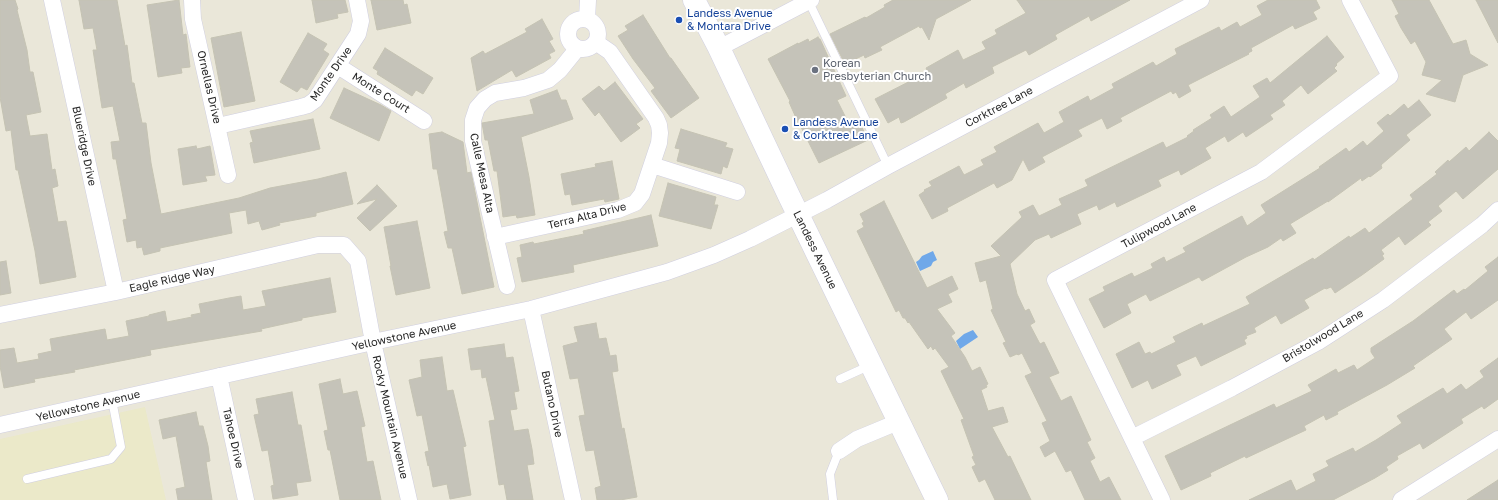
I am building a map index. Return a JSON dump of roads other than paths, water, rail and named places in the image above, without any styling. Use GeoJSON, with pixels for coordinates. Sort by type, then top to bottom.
{"type":"FeatureCollection","features":[{"type":"Feature","properties":{"kind":"main road","name":"Landess Avenue"},"geometry":{"type":"LineString","coordinates":[[694,0],[719,48],[898,422],[937,500]]}},
{"type":"Feature","properties":{"kind":"street","name":"Blueridge Drive"},"geometry":{"type":"LineString","coordinates":[[52,0],[116,292]]}},
{"type":"Feature","properties":{"kind":"street","name":"Ornellas Drive"},"geometry":{"type":"LineString","coordinates":[[192,0],[193,19],[228,175]]}},
{"type":"Feature","properties":{"kind":"street","name":"Monte Drive"},"geometry":{"type":"LineString","coordinates":[[218,126],[308,105],[315,100],[338,66],[359,30],[361,21],[357,0]]}},
{"type":"Feature","properties":{"kind":"street"},"geometry":{"type":"LineString","coordinates":[[587,19],[588,0]]}},
{"type":"Feature","properties":{"kind":"street"},"geometry":{"type":"LineString","coordinates":[[719,48],[809,0]]}},
{"type":"Feature","properties":{"kind":"street","name":"Corktree Lane"},"geometry":{"type":"LineString","coordinates":[[798,214],[827,200],[1200,0]]}},
{"type":"Feature","properties":{"kind":"street","name":"Tulipwood Lane"},"geometry":{"type":"LineString","coordinates":[[1162,500],[1055,280],[1261,172],[1390,76],[1350,0]]}},
{"type":"Feature","properties":{"kind":"street"},"geometry":{"type":"LineString","coordinates":[[580,19],[587,19],[594,22],[598,28],[599,36],[597,43],[588,50],[577,48],[571,44],[568,37],[569,29],[573,23],[580,19]]}},
{"type":"Feature","properties":{"kind":"street","name":"Terra Alta Drive"},"geometry":{"type":"LineString","coordinates":[[496,238],[628,207],[636,203],[642,194],[659,143],[659,125],[656,118],[610,52],[597,43]]}},
{"type":"Feature","properties":{"kind":"street","name":"Calle Mesa Alta"},"geometry":{"type":"LineString","coordinates":[[507,286],[474,141],[473,120],[477,108],[485,99],[495,93],[524,88],[548,80],[560,70],[577,48]]}},
{"type":"Feature","properties":{"kind":"street","name":"Monte Court"},"geometry":{"type":"LineString","coordinates":[[338,66],[424,120]]}},
{"type":"Feature","properties":{"kind":"street"},"geometry":{"type":"LineString","coordinates":[[652,166],[737,192]]}},
{"type":"Feature","properties":{"kind":"street","name":"Bristolwood Lane"},"geometry":{"type":"LineString","coordinates":[[1132,438],[1232,388],[1318,342],[1384,300],[1482,225],[1498,210]]}},
{"type":"Feature","properties":{"kind":"street","name":"Yellowstone Avenue"},"geometry":{"type":"LineString","coordinates":[[0,425],[374,342],[531,309],[667,272],[714,255],[750,239],[798,214]]}},
{"type":"Feature","properties":{"kind":"street","name":"Eagle Ridge Way"},"geometry":{"type":"LineString","coordinates":[[0,315],[116,292],[318,245],[344,245]]}},
{"type":"Feature","properties":{"kind":"street","name":"Rocky Mountain Avenue"},"geometry":{"type":"LineString","coordinates":[[344,245],[358,261],[374,342],[409,500]]}},
{"type":"Feature","properties":{"kind":"street","name":"Butano Drive"},"geometry":{"type":"LineString","coordinates":[[531,309],[573,500]]}},
{"type":"Feature","properties":{"kind":"street","name":"Tahoe Drive"},"geometry":{"type":"LineString","coordinates":[[219,376],[246,500]]}},
{"type":"Feature","properties":{"kind":"street"},"geometry":{"type":"LineString","coordinates":[[839,451],[857,439],[898,422]]}},
{"type":"Feature","properties":{"kind":"street"},"geometry":{"type":"LineString","coordinates":[[1401,500],[1498,439]]}},
{"type":"Feature","properties":{"kind":"lane"},"geometry":{"type":"LineString","coordinates":[[809,0],[888,166]]}},
{"type":"Feature","properties":{"kind":"lane"},"geometry":{"type":"LineString","coordinates":[[840,379],[871,364]]}},
{"type":"Feature","properties":{"kind":"lane"},"geometry":{"type":"LineString","coordinates":[[27,479],[111,459],[121,447],[112,400]]}},
{"type":"Feature","properties":{"kind":"lane"},"geometry":{"type":"LineString","coordinates":[[833,500],[830,474],[839,451]]}},
{"type":"Feature","properties":{"kind":"water"},"geometry":{"type":"Polygon","coordinates":[[[933,251],[937,260],[933,262],[931,266],[920,271],[916,262],[922,256],[933,251]]]}},
{"type":"Feature","properties":{"kind":"water"},"geometry":{"type":"Polygon","coordinates":[[[973,330],[978,337],[960,349],[956,341],[964,334],[973,330]]]}},
{"type":"Feature","properties":{"kind":"place","name":"Landess Avenue & Montara Drive"},"geometry":{"type":"Point","coordinates":[679,20]}},
{"type":"Feature","properties":{"kind":"place","name":"Korean Presbyterian Church"},"geometry":{"type":"Point","coordinates":[815,70]}},
{"type":"Feature","properties":{"kind":"place","name":"Landess Avenue & Corktree Lane"},"geometry":{"type":"Point","coordinates":[785,129]}}]}
